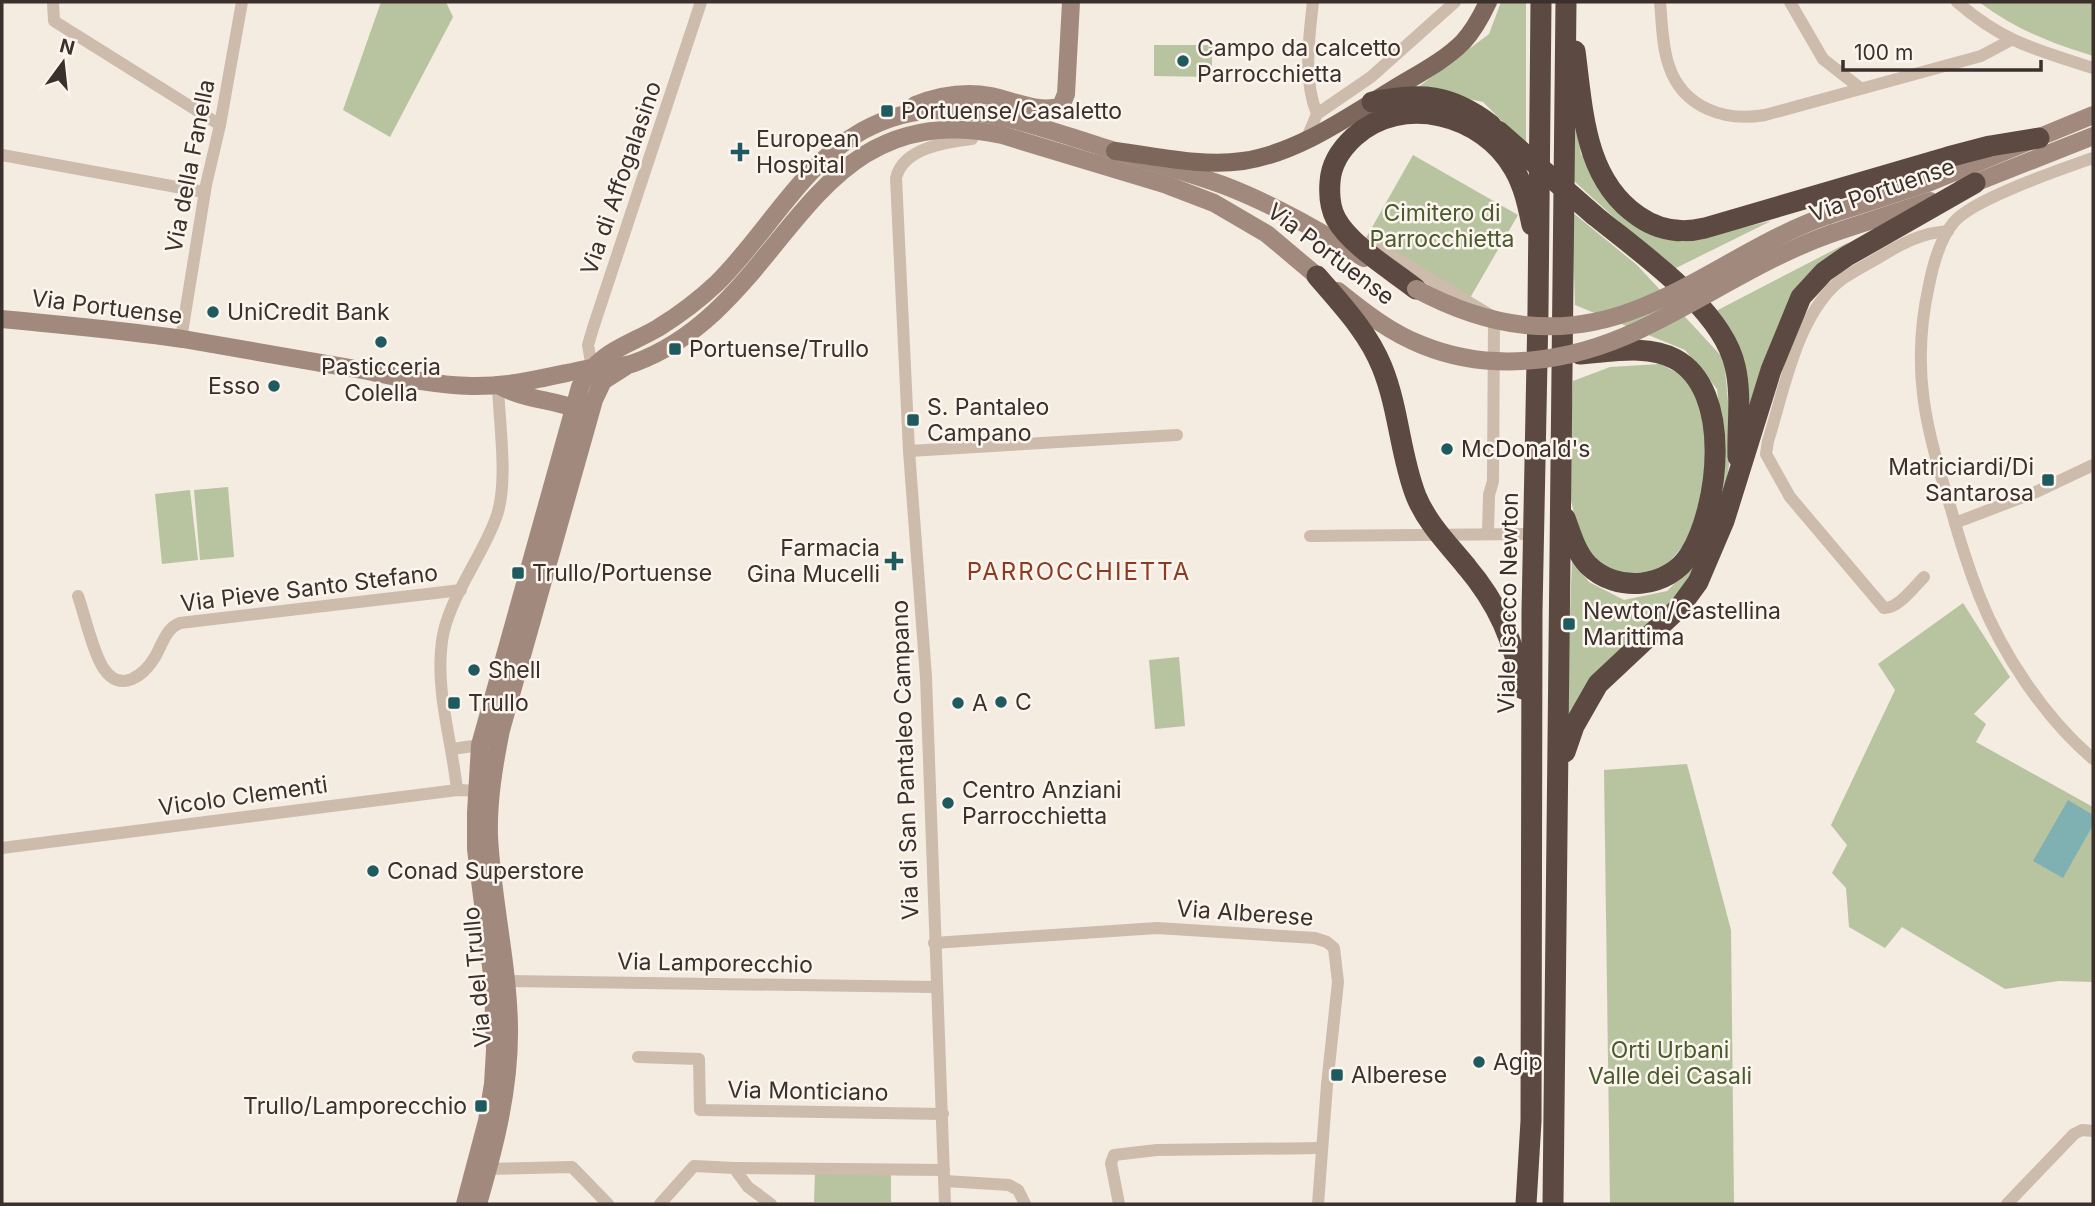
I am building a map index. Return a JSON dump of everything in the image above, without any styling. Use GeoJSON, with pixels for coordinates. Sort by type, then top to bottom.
{"type":"FeatureCollection","features":[{"type":"Feature","properties":{"kind":"highway","name":"Viale Isacco Newton"},"geometry":{"type":"LineString","coordinates":[[1525,1199],[1531,1121],[1532,612],[1541,2]]}},
{"type":"Feature","properties":{"kind":"highway"},"geometry":{"type":"LineString","coordinates":[[1567,2],[1594,159],[1609,189],[1625,206],[1645,221],[1664,229],[1681,232],[1705,229],[1948,157],[1990,146],[2039,138]]}},
{"type":"Feature","properties":{"kind":"highway"},"geometry":{"type":"LineString","coordinates":[[1555,1198],[1556,825],[1559,774],[1567,2]]}},
{"type":"Feature","properties":{"kind":"highway"},"geometry":{"type":"LineString","coordinates":[[1372,102],[1418,95],[1433,96],[1458,104],[1498,131],[1705,311],[1725,338],[1737,374],[1738,473]]}},
{"type":"Feature","properties":{"kind":"highway"},"geometry":{"type":"LineString","coordinates":[[1416,289],[1340,225],[1331,203],[1330,178],[1338,156],[1347,143],[1365,127],[1381,118],[1410,112],[1431,114],[1456,120],[1494,144],[1513,167],[1525,196],[1539,257]]}},
{"type":"Feature","properties":{"kind":"highway"},"geometry":{"type":"LineString","coordinates":[[1559,774],[1574,726],[1598,684],[1679,608],[1698,582],[1724,521],[1771,370],[1795,308],[1810,286],[1824,272],[1857,249],[1975,183]]}},
{"type":"Feature","properties":{"kind":"highway"},"geometry":{"type":"LineString","coordinates":[[1317,276],[1353,318],[1374,349],[1389,385],[1417,497],[1434,527],[1488,595],[1510,637],[1532,737]]}},
{"type":"Feature","properties":{"kind":"highway"},"geometry":{"type":"LineString","coordinates":[[1561,506],[1578,552],[1589,566],[1618,582],[1652,582],[1673,572],[1690,554],[1708,509],[1713,478],[1715,445],[1708,398],[1692,372],[1668,356],[1640,351],[1575,354]]}},
{"type":"Feature","properties":{"kind":"main road"},"geometry":{"type":"LineString","coordinates":[[892,117],[932,99],[964,93],[993,96],[1049,109],[1061,106],[1066,94],[1071,2]]}},
{"type":"Feature","properties":{"kind":"main road"},"geometry":{"type":"LineString","coordinates":[[1115,151],[1201,162],[1267,156],[1306,139],[1450,54],[1472,32],[1488,2]]}},
{"type":"Feature","properties":{"kind":"main road","name":"Via Portuense"},"geometry":{"type":"LineString","coordinates":[[592,368],[607,353],[660,327],[696,302],[742,256],[821,161],[853,137],[892,117],[928,110],[979,113],[1026,124],[1225,186],[1269,205],[1451,307],[1488,319],[1541,327],[1583,324],[1638,309],[1783,234],[1916,206],[2084,142],[2093,136]]}},
{"type":"Feature","properties":{"kind":"main road","name":"Via Portuense"},"geometry":{"type":"LineString","coordinates":[[2,319],[181,339],[440,384],[498,385],[592,368],[632,364],[684,337],[715,312],[755,271],[823,188],[860,156],[894,139],[917,132],[954,129],[1002,135],[1186,192],[1223,208],[1267,234],[1317,276],[1389,328],[1439,351],[1472,359],[1550,359],[1575,354],[1641,329],[1831,224],[2093,115]]}},
{"type":"Feature","properties":{"kind":"main road","name":"Via del Trullo"},"geometry":{"type":"LineString","coordinates":[[484,791],[480,745],[594,400],[606,378],[632,364]]}},
{"type":"Feature","properties":{"kind":"main road","name":"Via del Trullo"},"geometry":{"type":"LineString","coordinates":[[592,368],[594,400]]}},
{"type":"Feature","properties":{"kind":"main road","name":"Via del Trullo"},"geometry":{"type":"LineString","coordinates":[[478,1204],[494,1074],[499,981],[476,849],[484,791],[501,730],[523,620],[574,408],[580,387],[592,368]]}},
{"type":"Feature","properties":{"kind":"main road","name":"Via Portuense"},"geometry":{"type":"LineString","coordinates":[[498,385],[519,395],[574,408]]}},
{"type":"Feature","properties":{"kind":"main road","name":"Via del Trullo"},"geometry":{"type":"LineString","coordinates":[[465,1204],[481,1169]]}},
{"type":"Feature","properties":{"kind":"street"},"geometry":{"type":"LineString","coordinates":[[53,2],[54,21],[220,125]]}},
{"type":"Feature","properties":{"kind":"street","name":"Via della Fanella"},"geometry":{"type":"LineString","coordinates":[[181,339],[204,192],[220,125],[242,2]]}},
{"type":"Feature","properties":{"kind":"street","name":"Via di Affogalasino"},"geometry":{"type":"LineString","coordinates":[[592,368],[588,345],[593,328],[701,2]]}},
{"type":"Feature","properties":{"kind":"street"},"geometry":{"type":"LineString","coordinates":[[1313,2],[1309,81],[1317,114]]}},
{"type":"Feature","properties":{"kind":"street"},"geometry":{"type":"LineString","coordinates":[[1306,139],[1317,114],[1371,77],[1455,2]]}},
{"type":"Feature","properties":{"kind":"street"},"geometry":{"type":"LineString","coordinates":[[1661,2],[1666,53],[1673,75],[1688,96],[1710,111],[1735,117],[1754,117],[1981,57],[2011,40]]}},
{"type":"Feature","properties":{"kind":"street"},"geometry":{"type":"LineString","coordinates":[[1790,2],[1823,59],[1860,88]]}},
{"type":"Feature","properties":{"kind":"street"},"geometry":{"type":"LineString","coordinates":[[1957,2],[1988,27],[2011,40],[2093,68]]}},
{"type":"Feature","properties":{"kind":"street","name":"Via di San Pantaleo Campano"},"geometry":{"type":"LineString","coordinates":[[945,1204],[926,689],[909,451],[897,173],[906,158],[923,151],[954,141],[1002,135]]}},
{"type":"Feature","properties":{"kind":"street"},"geometry":{"type":"LineString","coordinates":[[2,155],[204,192]]}},
{"type":"Feature","properties":{"kind":"street"},"geometry":{"type":"LineString","coordinates":[[2093,158],[1976,205],[1959,216],[1948,231],[1927,291],[1919,368],[1929,436],[1979,595],[1993,626],[2041,703],[2073,742],[2093,760]]}},
{"type":"Feature","properties":{"kind":"street"},"geometry":{"type":"LineString","coordinates":[[1924,577],[1895,604],[1884,607],[1790,498],[1766,454],[1804,329],[1827,293],[1841,280],[1911,238],[1931,232],[1948,231]]}},
{"type":"Feature","properties":{"kind":"street"},"geometry":{"type":"LineString","coordinates":[[1369,242],[1490,315],[1494,320],[1493,481],[1489,495],[1488,533]]}},
{"type":"Feature","properties":{"kind":"street"},"geometry":{"type":"LineString","coordinates":[[457,790],[442,690],[441,654],[444,632],[461,590],[488,537],[501,500],[498,385]]}},
{"type":"Feature","properties":{"kind":"street"},"geometry":{"type":"LineString","coordinates":[[909,451],[1177,435]]}},
{"type":"Feature","properties":{"kind":"street"},"geometry":{"type":"LineString","coordinates":[[1955,523],[2036,492],[2093,466]]}},
{"type":"Feature","properties":{"kind":"street"},"geometry":{"type":"LineString","coordinates":[[1310,536],[1535,534]]}},
{"type":"Feature","properties":{"kind":"street","name":"Via Pieve Santo Stefano"},"geometry":{"type":"LineString","coordinates":[[78,596],[102,666],[112,677],[126,681],[140,676],[156,655],[170,629],[180,623],[461,590]]}},
{"type":"Feature","properties":{"kind":"street"},"geometry":{"type":"LineString","coordinates":[[452,749],[480,745]]}},
{"type":"Feature","properties":{"kind":"street","name":"Vicolo Clementi"},"geometry":{"type":"LineString","coordinates":[[2,848],[457,790],[484,791]]}},
{"type":"Feature","properties":{"kind":"street","name":"Via Alberese"},"geometry":{"type":"LineString","coordinates":[[934,943],[1157,928],[1315,938],[1327,942],[1335,952],[1338,982],[1318,1204]]}},
{"type":"Feature","properties":{"kind":"street","name":"Via Lamporecchio"},"geometry":{"type":"LineString","coordinates":[[499,981],[936,987]]}},
{"type":"Feature","properties":{"kind":"street","name":"Via Monticiano"},"geometry":{"type":"LineString","coordinates":[[638,1057],[699,1059],[700,1110],[943,1114]]}},
{"type":"Feature","properties":{"kind":"street"},"geometry":{"type":"LineString","coordinates":[[2007,1204],[2074,1134],[2082,1130],[2093,1130]]}},
{"type":"Feature","properties":{"kind":"street"},"geometry":{"type":"LineString","coordinates":[[1119,1204],[1111,1163],[1114,1156],[1157,1150],[1322,1149]]}},
{"type":"Feature","properties":{"kind":"street"},"geometry":{"type":"LineString","coordinates":[[660,1204],[694,1166],[945,1175],[1009,1185],[1018,1191],[1024,1204]]}},
{"type":"Feature","properties":{"kind":"street"},"geometry":{"type":"LineString","coordinates":[[481,1169],[572,1167],[608,1204]]}},
{"type":"Feature","properties":{"kind":"street"},"geometry":{"type":"LineString","coordinates":[[734,1168],[748,1187],[771,1204]]}},
{"type":"Feature","properties":{"kind":"green space"},"geometry":{"type":"Polygon","coordinates":[[[381,2],[446,2],[453,17],[390,137],[343,110],[381,2]]]}},
{"type":"Feature","properties":{"kind":"green space"},"geometry":{"type":"Polygon","coordinates":[[[1501,2],[1526,2],[1526,145],[1483,102],[1417,88],[1489,34],[1501,2]]]}},
{"type":"Feature","properties":{"kind":"green space"},"geometry":{"type":"Polygon","coordinates":[[[1979,2],[2093,2],[2093,56],[2033,34],[1979,2]]]}},
{"type":"Feature","properties":{"kind":"green space","name":"Campo da calcetto Parrocchietta"},"geometry":{"type":"Polygon","coordinates":[[[1154,45],[1212,45],[1212,77],[1154,76],[1154,45]]]}},
{"type":"Feature","properties":{"kind":"green space"},"geometry":{"type":"Polygon","coordinates":[[[1571,96],[1581,154],[1625,216],[1682,242],[1771,221],[1672,270],[1574,181],[1571,96]]]}},
{"type":"Feature","properties":{"kind":"green space","name":"Cimitero di Parrocchietta"},"geometry":{"type":"Polygon","coordinates":[[[1413,155],[1518,215],[1470,298],[1366,238],[1413,155]]]}},
{"type":"Feature","properties":{"kind":"green space"},"geometry":{"type":"Polygon","coordinates":[[[1572,212],[1637,265],[1724,359],[1732,443],[1725,494],[1686,593],[1566,722],[1572,561],[1589,582],[1624,600],[1667,591],[1697,562],[1723,445],[1717,389],[1685,350],[1575,305],[1572,212]]]}},
{"type":"Feature","properties":{"kind":"green space"},"geometry":{"type":"Polygon","coordinates":[[[1849,242],[1828,262],[1746,432],[1716,311],[1849,242]]]}},
{"type":"Feature","properties":{"kind":"green space"},"geometry":{"type":"Polygon","coordinates":[[[1660,364],[1688,378],[1699,400],[1708,445],[1703,502],[1684,545],[1658,575],[1625,581],[1595,564],[1579,535],[1568,487],[1573,381],[1610,367],[1660,364]]]}},
{"type":"Feature","properties":{"kind":"green space"},"geometry":{"type":"Polygon","coordinates":[[[228,487],[234,557],[200,560],[194,490],[228,487]]]}},
{"type":"Feature","properties":{"kind":"green space"},"geometry":{"type":"Polygon","coordinates":[[[190,490],[198,560],[162,564],[155,494],[190,490]]]}},
{"type":"Feature","properties":{"kind":"green space"},"geometry":{"type":"Polygon","coordinates":[[[1963,603],[2010,677],[1974,714],[1986,724],[1976,742],[2093,807],[2093,982],[2059,981],[2005,989],[1902,927],[1885,948],[1849,927],[1846,888],[1832,873],[1847,845],[1831,825],[1895,690],[1878,664],[1963,603]]]}},
{"type":"Feature","properties":{"kind":"green space"},"geometry":{"type":"Polygon","coordinates":[[[1179,657],[1185,726],[1155,729],[1149,660],[1179,657]]]}},
{"type":"Feature","properties":{"kind":"green space","name":"Orti Urbani Valle dei Casali"},"geometry":{"type":"Polygon","coordinates":[[[1687,764],[1731,930],[1734,1204],[1610,1204],[1604,770],[1687,764]]]}},
{"type":"Feature","properties":{"kind":"green space"},"geometry":{"type":"Polygon","coordinates":[[[815,1172],[891,1173],[891,1202],[814,1202],[815,1172]]]}},
{"type":"Feature","properties":{"kind":"water"},"geometry":{"type":"Polygon","coordinates":[[[2068,800],[2093,815],[2093,825],[2063,878],[2033,861],[2068,800]]]}},
{"type":"Feature","properties":{"kind":"place","name":"Campo da calcetto Parrocchietta"},"geometry":{"type":"Point","coordinates":[1183,61]}},
{"type":"Feature","properties":{"kind":"place","name":"Portuense/Casaletto"},"geometry":{"type":"Point","coordinates":[887,111]}},
{"type":"Feature","properties":{"kind":"place","name":"European Hospital"},"geometry":{"type":"Point","coordinates":[740,152]}},
{"type":"Feature","properties":{"kind":"place","name":"UniCredit Bank"},"geometry":{"type":"Point","coordinates":[213,312]}},
{"type":"Feature","properties":{"kind":"place","name":"Pasticceria Colella"},"geometry":{"type":"Point","coordinates":[381,342]}},
{"type":"Feature","properties":{"kind":"place","name":"Portuense/Trullo"},"geometry":{"type":"Point","coordinates":[675,349]}},
{"type":"Feature","properties":{"kind":"place","name":"Esso"},"geometry":{"type":"Point","coordinates":[274,386]}},
{"type":"Feature","properties":{"kind":"place","name":"S. Pantaleo Campano"},"geometry":{"type":"Point","coordinates":[913,420]}},
{"type":"Feature","properties":{"kind":"place","name":"McDonald's"},"geometry":{"type":"Point","coordinates":[1447,449]}},
{"type":"Feature","properties":{"kind":"place","name":"Matriciardi/Di Santarosa"},"geometry":{"type":"Point","coordinates":[2048,480]}},
{"type":"Feature","properties":{"kind":"place","name":"Farmacia Gina Mucelli"},"geometry":{"type":"Point","coordinates":[894,561]}},
{"type":"Feature","properties":{"kind":"place","name":"Trullo/Portuense"},"geometry":{"type":"Point","coordinates":[518,573]}},
{"type":"Feature","properties":{"kind":"place","name":"Newton/Castellina Marittima"},"geometry":{"type":"Point","coordinates":[1569,624]}},
{"type":"Feature","properties":{"kind":"place","name":"Shell"},"geometry":{"type":"Point","coordinates":[474,670]}},
{"type":"Feature","properties":{"kind":"place","name":"C"},"geometry":{"type":"Point","coordinates":[1001,702]}},
{"type":"Feature","properties":{"kind":"place","name":"Trullo"},"geometry":{"type":"Point","coordinates":[454,703]}},
{"type":"Feature","properties":{"kind":"place","name":"A"},"geometry":{"type":"Point","coordinates":[958,703]}},
{"type":"Feature","properties":{"kind":"place","name":"Centro Anziani Parrocchietta"},"geometry":{"type":"Point","coordinates":[948,803]}},
{"type":"Feature","properties":{"kind":"place","name":"Conad Superstore"},"geometry":{"type":"Point","coordinates":[373,871]}},
{"type":"Feature","properties":{"kind":"place","name":"Agip"},"geometry":{"type":"Point","coordinates":[1479,1062]}},
{"type":"Feature","properties":{"kind":"place","name":"Alberese"},"geometry":{"type":"Point","coordinates":[1337,1075]}},
{"type":"Feature","properties":{"kind":"place","name":"Trullo/Lamporecchio"},"geometry":{"type":"Point","coordinates":[481,1106]}},
{"type":"Feature","properties":{"kind":"district","name":"PARROCCHIETTA"},"geometry":{"type":"Point","coordinates":[1079,572]}}]}
